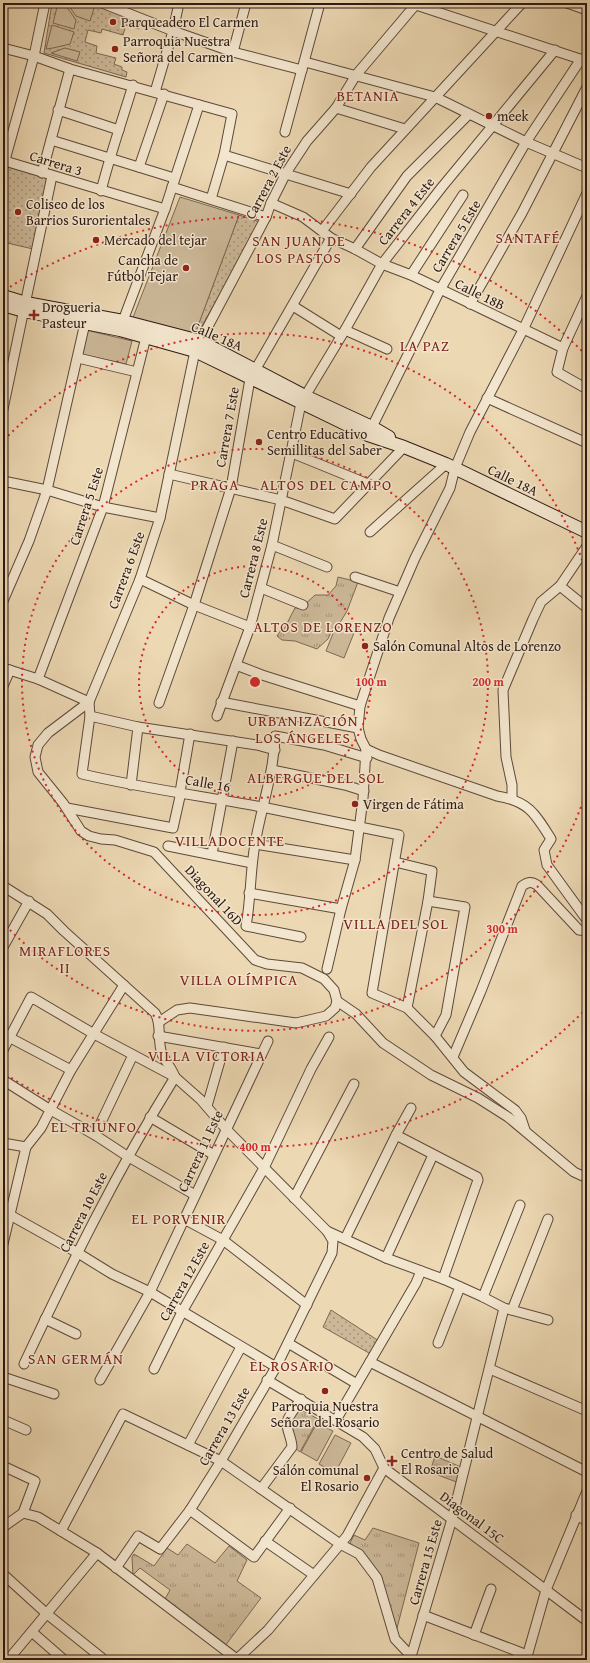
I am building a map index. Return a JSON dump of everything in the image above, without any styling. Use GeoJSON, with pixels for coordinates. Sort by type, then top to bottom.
{"type":"FeatureCollection","features":[{"type":"Feature","properties":{"kind":"main road","name":"Calle 18A"},"geometry":{"type":"LineString","coordinates":[[3,296],[25,307],[85,323],[122,326],[146,337],[197,346]]}},
{"type":"Feature","properties":{"kind":"main road","name":"Calle 18A"},"geometry":{"type":"LineString","coordinates":[[3,305],[25,307],[122,326],[197,346],[303,400],[450,466],[587,532]]}},
{"type":"Feature","properties":{"kind":"street","name":"Carrera 3"},"geometry":{"type":"LineString","coordinates":[[45,3],[34,56],[4,164],[42,173],[165,209]]}},
{"type":"Feature","properties":{"kind":"street"},"geometry":{"type":"LineString","coordinates":[[102,3],[112,5],[173,31],[233,52],[356,75],[435,97],[526,142],[587,168]]}},
{"type":"Feature","properties":{"kind":"street"},"geometry":{"type":"LineString","coordinates":[[139,167],[160,93],[179,3]]}},
{"type":"Feature","properties":{"kind":"street"},"geometry":{"type":"LineString","coordinates":[[233,52],[246,3]]}},
{"type":"Feature","properties":{"kind":"street"},"geometry":{"type":"LineString","coordinates":[[285,132],[320,3]]}},
{"type":"Feature","properties":{"kind":"street"},"geometry":{"type":"LineString","coordinates":[[322,231],[371,167],[522,3]]}},
{"type":"Feature","properties":{"kind":"street"},"geometry":{"type":"LineString","coordinates":[[567,3],[587,10]]}},
{"type":"Feature","properties":{"kind":"street"},"geometry":{"type":"LineString","coordinates":[[414,4],[584,60]]}},
{"type":"Feature","properties":{"kind":"street","name":"Carrera 2 Este"},"geometry":{"type":"LineString","coordinates":[[197,346],[266,217],[271,203],[286,173],[307,141],[336,108],[356,75],[414,4]]}},
{"type":"Feature","properties":{"kind":"street"},"geometry":{"type":"LineString","coordinates":[[3,48],[34,56],[70,69],[133,85],[232,114],[224,154],[211,199]]}},
{"type":"Feature","properties":{"kind":"street","name":"Carrera 4 Este"},"geometry":{"type":"LineString","coordinates":[[303,400],[382,264],[442,187],[555,50]]}},
{"type":"Feature","properties":{"kind":"street","name":"Carrera 5 Este"},"geometry":{"type":"LineString","coordinates":[[370,431],[440,290],[526,142],[584,60]]}},
{"type":"Feature","properties":{"kind":"street"},"geometry":{"type":"LineString","coordinates":[[42,173],[70,69]]}},
{"type":"Feature","properties":{"kind":"street"},"geometry":{"type":"LineString","coordinates":[[101,191],[109,159],[133,85]]}},
{"type":"Feature","properties":{"kind":"street"},"geometry":{"type":"LineString","coordinates":[[470,304],[522,213],[587,87]]}},
{"type":"Feature","properties":{"kind":"street"},"geometry":{"type":"LineString","coordinates":[[122,326],[165,209],[199,105]]}},
{"type":"Feature","properties":{"kind":"street"},"geometry":{"type":"LineString","coordinates":[[336,108],[405,129]]}},
{"type":"Feature","properties":{"kind":"street"},"geometry":{"type":"LineString","coordinates":[[58,110],[119,130]]}},
{"type":"Feature","properties":{"kind":"street"},"geometry":{"type":"LineString","coordinates":[[355,248],[407,176],[469,114]]}},
{"type":"Feature","properties":{"kind":"street"},"geometry":{"type":"LineString","coordinates":[[51,140],[139,167],[211,199],[266,217]]}},
{"type":"Feature","properties":{"kind":"street"},"geometry":{"type":"LineString","coordinates":[[224,154],[351,194]]}},
{"type":"Feature","properties":{"kind":"street"},"geometry":{"type":"LineString","coordinates":[[3,409],[7,370],[25,307],[52,176]]}},
{"type":"Feature","properties":{"kind":"street"},"geometry":{"type":"LineString","coordinates":[[370,532],[450,466],[470,432],[523,330],[587,193]]}},
{"type":"Feature","properties":{"kind":"street"},"geometry":{"type":"LineString","coordinates":[[411,275],[463,194]]}},
{"type":"Feature","properties":{"kind":"street","name":"Calle 18B"},"geometry":{"type":"LineString","coordinates":[[271,203],[303,217],[331,238],[355,248],[382,264],[411,275],[563,348]]}},
{"type":"Feature","properties":{"kind":"street","name":"Carrera 7 Este"},"geometry":{"type":"LineString","coordinates":[[160,702],[194,606],[231,488],[252,374],[293,306],[331,238]]}},
{"type":"Feature","properties":{"kind":"street"},"geometry":{"type":"LineString","coordinates":[[587,296],[563,348],[557,372],[587,389]]}},
{"type":"Feature","properties":{"kind":"street"},"geometry":{"type":"LineString","coordinates":[[293,306],[343,333],[387,349]]}},
{"type":"Feature","properties":{"kind":"street"},"geometry":{"type":"LineString","coordinates":[[3,601],[29,541],[47,490],[85,323]]}},
{"type":"Feature","properties":{"kind":"street","name":"Carrera 5 Este"},"geometry":{"type":"LineString","coordinates":[[38,679],[103,507],[146,337]]}},
{"type":"Feature","properties":{"kind":"street","name":"Carrera 6 Este"},"geometry":{"type":"LineString","coordinates":[[89,702],[140,579],[160,518],[197,346]]}},
{"type":"Feature","properties":{"kind":"street"},"geometry":{"type":"LineString","coordinates":[[78,358],[137,372]]}},
{"type":"Feature","properties":{"kind":"street"},"geometry":{"type":"LineString","coordinates":[[487,398],[587,443]]}},
{"type":"Feature","properties":{"kind":"street","name":"Carrera 8 Este"},"geometry":{"type":"LineString","coordinates":[[217,716],[250,627],[261,588],[272,545],[303,400]]}},
{"type":"Feature","properties":{"kind":"street"},"geometry":{"type":"LineString","coordinates":[[169,474],[282,500],[335,519],[404,446]]}},
{"type":"Feature","properties":{"kind":"street"},"geometry":{"type":"LineString","coordinates":[[292,453],[368,484]]}},
{"type":"Feature","properties":{"kind":"street"},"geometry":{"type":"LineString","coordinates":[[327,969],[341,909],[355,860],[360,827],[367,753],[358,728],[360,706],[389,618],[415,558],[450,488],[450,466]]}},
{"type":"Feature","properties":{"kind":"street"},"geometry":{"type":"LineString","coordinates":[[3,481],[47,490],[103,507],[160,518]]}},
{"type":"Feature","properties":{"kind":"street"},"geometry":{"type":"LineString","coordinates":[[272,545],[327,567]]}},
{"type":"Feature","properties":{"kind":"street"},"geometry":{"type":"LineString","coordinates":[[512,798],[512,785],[506,757],[503,690],[533,619],[542,602],[560,586],[587,546]]}},
{"type":"Feature","properties":{"kind":"street"},"geometry":{"type":"LineString","coordinates":[[355,578],[400,592]]}},
{"type":"Feature","properties":{"kind":"street"},"geometry":{"type":"LineString","coordinates":[[140,579],[194,606],[250,627]]}},
{"type":"Feature","properties":{"kind":"street"},"geometry":{"type":"LineString","coordinates":[[560,586],[587,608]]}},
{"type":"Feature","properties":{"kind":"street"},"geometry":{"type":"LineString","coordinates":[[261,588],[303,605]]}},
{"type":"Feature","properties":{"kind":"street"},"geometry":{"type":"LineString","coordinates":[[236,665],[262,675],[360,706]]}},
{"type":"Feature","properties":{"kind":"street"},"geometry":{"type":"LineString","coordinates":[[3,686],[7,669],[38,679],[89,702],[90,716],[138,727],[257,745],[275,750]]}},
{"type":"Feature","properties":{"kind":"street","name":"Diagonal 16D"},"geometry":{"type":"LineString","coordinates":[[89,702],[48,733],[38,745],[35,757],[38,772],[67,808],[81,831],[89,836],[101,840],[115,840],[154,852],[255,960],[267,964],[302,968],[324,980],[334,990],[337,1001],[356,1014],[383,1043],[431,1075],[478,1098],[502,1113],[525,1130],[574,1172],[587,1178]]}},
{"type":"Feature","properties":{"kind":"street"},"geometry":{"type":"LineString","coordinates":[[222,702],[358,728]]}},
{"type":"Feature","properties":{"kind":"street","name":"Calle 16"},"geometry":{"type":"LineString","coordinates":[[90,716],[82,774],[131,785],[180,792],[262,807],[399,835],[394,862]]}},
{"type":"Feature","properties":{"kind":"street"},"geometry":{"type":"LineString","coordinates":[[131,785],[138,727]]}},
{"type":"Feature","properties":{"kind":"street"},"geometry":{"type":"LineString","coordinates":[[67,808],[173,828],[190,734]]}},
{"type":"Feature","properties":{"kind":"street"},"geometry":{"type":"LineString","coordinates":[[301,937],[246,926],[250,903],[249,893],[255,844],[262,807],[272,770],[275,750],[275,736],[379,755],[497,796],[512,798],[529,808],[539,819],[551,839],[544,850],[547,865],[587,920]]}},
{"type":"Feature","properties":{"kind":"street"},"geometry":{"type":"LineString","coordinates":[[212,854],[233,741]]}},
{"type":"Feature","properties":{"kind":"street"},"geometry":{"type":"LineString","coordinates":[[272,770],[345,785],[364,791]]}},
{"type":"Feature","properties":{"kind":"street"},"geometry":{"type":"LineString","coordinates":[[255,844],[355,860]]}},
{"type":"Feature","properties":{"kind":"street"},"geometry":{"type":"LineString","coordinates":[[168,846],[212,854],[252,864]]}},
{"type":"Feature","properties":{"kind":"street"},"geometry":{"type":"LineString","coordinates":[[407,1008],[428,901],[432,871],[394,862],[372,993],[407,1008],[436,1036],[464,1072],[515,1110],[521,1118],[525,1130]]}},
{"type":"Feature","properties":{"kind":"street"},"geometry":{"type":"LineString","coordinates":[[452,1057],[481,991],[522,886],[533,882],[578,930],[587,931]]}},
{"type":"Feature","properties":{"kind":"street"},"geometry":{"type":"LineString","coordinates":[[3,886],[29,901],[47,914],[155,1013],[159,1022],[158,1036],[162,1054],[175,1077]]}},
{"type":"Feature","properties":{"kind":"street"},"geometry":{"type":"LineString","coordinates":[[249,893],[341,909]]}},
{"type":"Feature","properties":{"kind":"street"},"geometry":{"type":"LineString","coordinates":[[3,947],[29,901]]}},
{"type":"Feature","properties":{"kind":"street"},"geometry":{"type":"LineString","coordinates":[[428,901],[465,907],[446,1015],[436,1036]]}},
{"type":"Feature","properties":{"kind":"street"},"geometry":{"type":"LineString","coordinates":[[3,1244],[7,1214],[26,1147],[41,1128],[71,1070],[124,985]]}},
{"type":"Feature","properties":{"kind":"street"},"geometry":{"type":"LineString","coordinates":[[3,1050],[6,1036],[31,997],[94,1034],[175,1077],[204,1103],[226,1129],[326,1231],[386,1258],[443,1279],[508,1309],[548,1320]]}},
{"type":"Feature","properties":{"kind":"street"},"geometry":{"type":"LineString","coordinates":[[159,1022],[178,1010],[190,1008],[296,1023],[326,1016],[334,1008],[337,1001]]}},
{"type":"Feature","properties":{"kind":"street"},"geometry":{"type":"LineString","coordinates":[[6,1036],[71,1070]]}},
{"type":"Feature","properties":{"kind":"street"},"geometry":{"type":"LineString","coordinates":[[158,1036],[262,1054]]}},
{"type":"Feature","properties":{"kind":"street","name":"Carrera 12 Este"},"geometry":{"type":"LineString","coordinates":[[154,1369],[182,1312],[264,1168],[311,1069],[329,1037]]}},
{"type":"Feature","properties":{"kind":"street","name":"Carrera 11 Este"},"geometry":{"type":"LineString","coordinates":[[100,1380],[150,1292],[268,1041]]}},
{"type":"Feature","properties":{"kind":"street"},"geometry":{"type":"LineString","coordinates":[[204,1103],[224,1047]]}},
{"type":"Feature","properties":{"kind":"street"},"geometry":{"type":"LineString","coordinates":[[95,1135],[133,1055]]}},
{"type":"Feature","properties":{"kind":"street","name":"Carrera 10 Este"},"geometry":{"type":"LineString","coordinates":[[24,1364],[127,1156],[175,1077]]}},
{"type":"Feature","properties":{"kind":"street"},"geometry":{"type":"LineString","coordinates":[[3,1080],[49,1110],[95,1135],[127,1156],[195,1195]]}},
{"type":"Feature","properties":{"kind":"street"},"geometry":{"type":"LineString","coordinates":[[294,1198],[354,1084]]}},
{"type":"Feature","properties":{"kind":"street"},"geometry":{"type":"LineString","coordinates":[[345,1239],[396,1135],[411,1108]]}},
{"type":"Feature","properties":{"kind":"street"},"geometry":{"type":"LineString","coordinates":[[150,1117],[214,1155]]}},
{"type":"Feature","properties":{"kind":"street"},"geometry":{"type":"LineString","coordinates":[[396,1135],[477,1177],[477,1183],[443,1279]]}},
{"type":"Feature","properties":{"kind":"street"},"geometry":{"type":"LineString","coordinates":[[3,1143],[26,1147]]}},
{"type":"Feature","properties":{"kind":"street"},"geometry":{"type":"LineString","coordinates":[[386,1258],[433,1155]]}},
{"type":"Feature","properties":{"kind":"street"},"geometry":{"type":"LineString","coordinates":[[483,1297],[520,1205]]}},
{"type":"Feature","properties":{"kind":"street"},"geometry":{"type":"LineString","coordinates":[[7,1214],[78,1253],[112,1274],[150,1292],[276,1368]]}},
{"type":"Feature","properties":{"kind":"street"},"geometry":{"type":"LineString","coordinates":[[184,1218],[223,1240],[307,1305]]}},
{"type":"Feature","properties":{"kind":"street","name":"Carrera 15 Este"},"geometry":{"type":"LineString","coordinates":[[410,1658],[452,1519],[490,1369],[508,1309],[548,1219]]}},
{"type":"Feature","properties":{"kind":"street","name":"Carrera 13 Este"},"geometry":{"type":"LineString","coordinates":[[116,1568],[138,1536],[160,1549],[190,1510],[221,1461],[267,1380],[276,1368],[332,1253],[333,1241],[326,1231]]}},
{"type":"Feature","properties":{"kind":"street"},"geometry":{"type":"LineString","coordinates":[[336,1420],[416,1283],[421,1271]]}},
{"type":"Feature","properties":{"kind":"street"},"geometry":{"type":"LineString","coordinates":[[438,1343],[460,1287]]}},
{"type":"Feature","properties":{"kind":"street"},"geometry":{"type":"LineString","coordinates":[[45,1319],[76,1334]]}},
{"type":"Feature","properties":{"kind":"street"},"geometry":{"type":"LineString","coordinates":[[288,1343],[356,1384]]}},
{"type":"Feature","properties":{"kind":"street"},"geometry":{"type":"LineString","coordinates":[[188,1445],[241,1347]]}},
{"type":"Feature","properties":{"kind":"street"},"geometry":{"type":"LineString","coordinates":[[370,1362],[587,1472]]}},
{"type":"Feature","properties":{"kind":"street"},"geometry":{"type":"LineString","coordinates":[[490,1369],[587,1411]]}},
{"type":"Feature","properties":{"kind":"street"},"geometry":{"type":"LineString","coordinates":[[3,1377],[54,1394]]}},
{"type":"Feature","properties":{"kind":"street","name":"Diagonal 15C"},"geometry":{"type":"LineString","coordinates":[[267,1380],[363,1436],[375,1449],[384,1468],[587,1621]]}},
{"type":"Feature","properties":{"kind":"street"},"geometry":{"type":"LineString","coordinates":[[261,1488],[292,1447],[287,1421],[301,1399]]}},
{"type":"Feature","properties":{"kind":"street"},"geometry":{"type":"LineString","coordinates":[[61,1531],[123,1414],[221,1461],[340,1544],[359,1554],[377,1578],[395,1639],[410,1658]]}},
{"type":"Feature","properties":{"kind":"street"},"geometry":{"type":"LineString","coordinates":[[3,1420],[26,1430]]}},
{"type":"Feature","properties":{"kind":"street"},"geometry":{"type":"LineString","coordinates":[[3,1466],[35,1481],[22,1513],[3,1527]]}},
{"type":"Feature","properties":{"kind":"street"},"geometry":{"type":"LineString","coordinates":[[22,1513],[38,1517],[97,1553],[237,1660],[268,1630],[340,1544],[350,1530],[384,1468]]}},
{"type":"Feature","properties":{"kind":"street"},"geometry":{"type":"LineString","coordinates":[[424,1615],[526,1657],[546,1590],[587,1491]]}},
{"type":"Feature","properties":{"kind":"street"},"geometry":{"type":"LineString","coordinates":[[190,1510],[254,1557],[290,1508]]}},
{"type":"Feature","properties":{"kind":"street"},"geometry":{"type":"LineString","coordinates":[[576,1515],[587,1521]]}},
{"type":"Feature","properties":{"kind":"street"},"geometry":{"type":"LineString","coordinates":[[266,1541],[314,1575]]}},
{"type":"Feature","properties":{"kind":"street"},"geometry":{"type":"LineString","coordinates":[[12,1659],[32,1632],[97,1553]]}},
{"type":"Feature","properties":{"kind":"street"},"geometry":{"type":"LineString","coordinates":[[3,1574],[47,1614],[102,1658]]}},
{"type":"Feature","properties":{"kind":"street"},"geometry":{"type":"LineString","coordinates":[[474,1635],[491,1588]]}},
{"type":"Feature","properties":{"kind":"street"},"geometry":{"type":"LineString","coordinates":[[32,1632],[64,1660]]}},
{"type":"Feature","properties":{"kind":"green space"},"geometry":{"type":"Polygon","coordinates":[[[52,3],[93,3],[140,22],[139,29],[126,25],[123,35],[102,29],[101,33],[88,30],[85,42],[97,46],[96,53],[116,58],[114,64],[122,67],[122,70],[127,72],[126,77],[44,53],[52,3]]]}},
{"type":"Feature","properties":{"kind":"green space"},"geometry":{"type":"Polygon","coordinates":[[[58,3],[64,3],[76,20],[74,29],[53,23],[58,3]]]}},
{"type":"Feature","properties":{"kind":"green space"},"geometry":{"type":"Polygon","coordinates":[[[67,3],[82,3],[94,8],[90,21],[76,16],[67,3]]]}},
{"type":"Feature","properties":{"kind":"green space"},"geometry":{"type":"Polygon","coordinates":[[[52,25],[74,32],[70,44],[46,49],[52,25]]]}},
{"type":"Feature","properties":{"kind":"green space"},"geometry":{"type":"Polygon","coordinates":[[[65,48],[80,52],[77,61],[51,53],[65,48]]]}},
{"type":"Feature","properties":{"kind":"green space","name":"Coliseo de los Barrios Surorientales"},"geometry":{"type":"Polygon","coordinates":[[[4,166],[48,178],[33,249],[3,242],[4,166]]]}},
{"type":"Feature","properties":{"kind":"green space","name":"Cancha de Fútbol Tejar"},"geometry":{"type":"Polygon","coordinates":[[[180,197],[239,215],[195,334],[132,320],[180,197]]]}},
{"type":"Feature","properties":{"kind":"green space"},"geometry":{"type":"Polygon","coordinates":[[[239,215],[260,222],[197,335],[195,334],[239,215]]]}},
{"type":"Feature","properties":{"kind":"green space"},"geometry":{"type":"Polygon","coordinates":[[[86,330],[132,341],[126,364],[80,354],[86,330]]]}},
{"type":"Feature","properties":{"kind":"green space"},"geometry":{"type":"Polygon","coordinates":[[[338,577],[358,582],[347,611],[341,621],[333,628],[328,639],[317,649],[295,641],[282,640],[277,636],[281,630],[283,631],[295,608],[301,608],[315,595],[328,595],[336,586],[338,577]]]}},
{"type":"Feature","properties":{"kind":"green space"},"geometry":{"type":"Polygon","coordinates":[[[336,626],[354,633],[344,658],[326,651],[336,626]]]}},
{"type":"Feature","properties":{"kind":"green space"},"geometry":{"type":"Polygon","coordinates":[[[331,1310],[379,1341],[376,1347],[369,1353],[323,1327],[331,1310]]]}},
{"type":"Feature","properties":{"kind":"green space"},"geometry":{"type":"Polygon","coordinates":[[[298,1408],[318,1419],[300,1452],[295,1448],[289,1422],[298,1408]]]}},
{"type":"Feature","properties":{"kind":"green space"},"geometry":{"type":"Polygon","coordinates":[[[317,1423],[333,1431],[317,1461],[301,1452],[317,1423]]]}},
{"type":"Feature","properties":{"kind":"green space"},"geometry":{"type":"Polygon","coordinates":[[[335,1435],[351,1443],[335,1473],[319,1464],[335,1435]]]}},
{"type":"Feature","properties":{"kind":"green space"},"geometry":{"type":"Polygon","coordinates":[[[435,1456],[461,1467],[459,1483],[430,1472],[435,1456]]]}},
{"type":"Feature","properties":{"kind":"green space"},"geometry":{"type":"Polygon","coordinates":[[[373,1528],[419,1543],[396,1632],[362,1553],[350,1543],[354,1535],[365,1540],[373,1528]]]}},
{"type":"Feature","properties":{"kind":"green space"},"geometry":{"type":"Polygon","coordinates":[[[187,1544],[215,1563],[229,1546],[247,1560],[237,1581],[261,1598],[225,1646],[165,1599],[170,1590],[140,1568],[133,1575],[132,1557],[134,1554],[154,1566],[167,1548],[178,1555],[187,1544]]]}},
{"type":"Feature","properties":{"kind":"place","name":"Parqueadero El Carmen"},"geometry":{"type":"Point","coordinates":[113,22]}},
{"type":"Feature","properties":{"kind":"place","name":"Parroquia Nuestra Señora del Carmen"},"geometry":{"type":"Point","coordinates":[115,49]}},
{"type":"Feature","properties":{"kind":"place","name":"meek"},"geometry":{"type":"Point","coordinates":[489,116]}},
{"type":"Feature","properties":{"kind":"place","name":"Coliseo de los Barrios Surorientales"},"geometry":{"type":"Point","coordinates":[18,212]}},
{"type":"Feature","properties":{"kind":"place","name":"Mercado del tejar"},"geometry":{"type":"Point","coordinates":[96,240]}},
{"type":"Feature","properties":{"kind":"place","name":"Cancha de Fútbol Tejar"},"geometry":{"type":"Point","coordinates":[186,268]}},
{"type":"Feature","properties":{"kind":"place","name":"Drogueria Pasteur"},"geometry":{"type":"Point","coordinates":[34,315]}},
{"type":"Feature","properties":{"kind":"place","name":"Centro Educativo Semillitas del Saber"},"geometry":{"type":"Point","coordinates":[259,442]}},
{"type":"Feature","properties":{"kind":"place","name":"Salón Comunal Altos de Lorenzo"},"geometry":{"type":"Point","coordinates":[365,646]}},
{"type":"Feature","properties":{"kind":"place","name":"Virgen de Fátima"},"geometry":{"type":"Point","coordinates":[355,804]}},
{"type":"Feature","properties":{"kind":"place","name":"Parroquia Nuestra Señora del Rosario"},"geometry":{"type":"Point","coordinates":[325,1391]}},
{"type":"Feature","properties":{"kind":"place","name":"Centro de Salud El Rosario"},"geometry":{"type":"Point","coordinates":[392,1461]}},
{"type":"Feature","properties":{"kind":"place","name":"Salón comunal El Rosario"},"geometry":{"type":"Point","coordinates":[367,1478]}},
{"type":"Feature","properties":{"kind":"district","name":"BETANIA"},"geometry":{"type":"Point","coordinates":[368,96]}},
{"type":"Feature","properties":{"kind":"district","name":"SANTAFÉ"},"geometry":{"type":"Point","coordinates":[528,238]}},
{"type":"Feature","properties":{"kind":"district","name":"SAN JUAN DE LOS PASTOS"},"geometry":{"type":"Point","coordinates":[299,250]}},
{"type":"Feature","properties":{"kind":"district","name":"LA PAZ"},"geometry":{"type":"Point","coordinates":[425,346]}},
{"type":"Feature","properties":{"kind":"district","name":"PRAGA"},"geometry":{"type":"Point","coordinates":[215,485]}},
{"type":"Feature","properties":{"kind":"district","name":"ALTOS DEL CAMPO"},"geometry":{"type":"Point","coordinates":[326,485]}},
{"type":"Feature","properties":{"kind":"district","name":"ALTOS DE LORENZO"},"geometry":{"type":"Point","coordinates":[323,627]}},
{"type":"Feature","properties":{"kind":"district","name":"URBANIZACIÓN LOS ÁNGELES"},"geometry":{"type":"Point","coordinates":[303,730]}},
{"type":"Feature","properties":{"kind":"district","name":"ALBERGUE DEL SOL"},"geometry":{"type":"Point","coordinates":[316,778]}},
{"type":"Feature","properties":{"kind":"district","name":"VILLADOCENTE"},"geometry":{"type":"Point","coordinates":[230,841]}},
{"type":"Feature","properties":{"kind":"district","name":"VILLA DEL SOL"},"geometry":{"type":"Point","coordinates":[396,924]}},
{"type":"Feature","properties":{"kind":"district","name":"MIRAFLORES II"},"geometry":{"type":"Point","coordinates":[65,960]}},
{"type":"Feature","properties":{"kind":"district","name":"VILLA OLÍMPICA"},"geometry":{"type":"Point","coordinates":[239,980]}},
{"type":"Feature","properties":{"kind":"district","name":"VILLA VICTORIA"},"geometry":{"type":"Point","coordinates":[207,1056]}},
{"type":"Feature","properties":{"kind":"district","name":"EL TRIUNFO"},"geometry":{"type":"Point","coordinates":[94,1127]}},
{"type":"Feature","properties":{"kind":"district","name":"EL PORVENIR"},"geometry":{"type":"Point","coordinates":[179,1219]}},
{"type":"Feature","properties":{"kind":"district","name":"SAN GERMÁN"},"geometry":{"type":"Point","coordinates":[76,1359]}},
{"type":"Feature","properties":{"kind":"district","name":"EL ROSARIO"},"geometry":{"type":"Point","coordinates":[292,1366]}}]}
